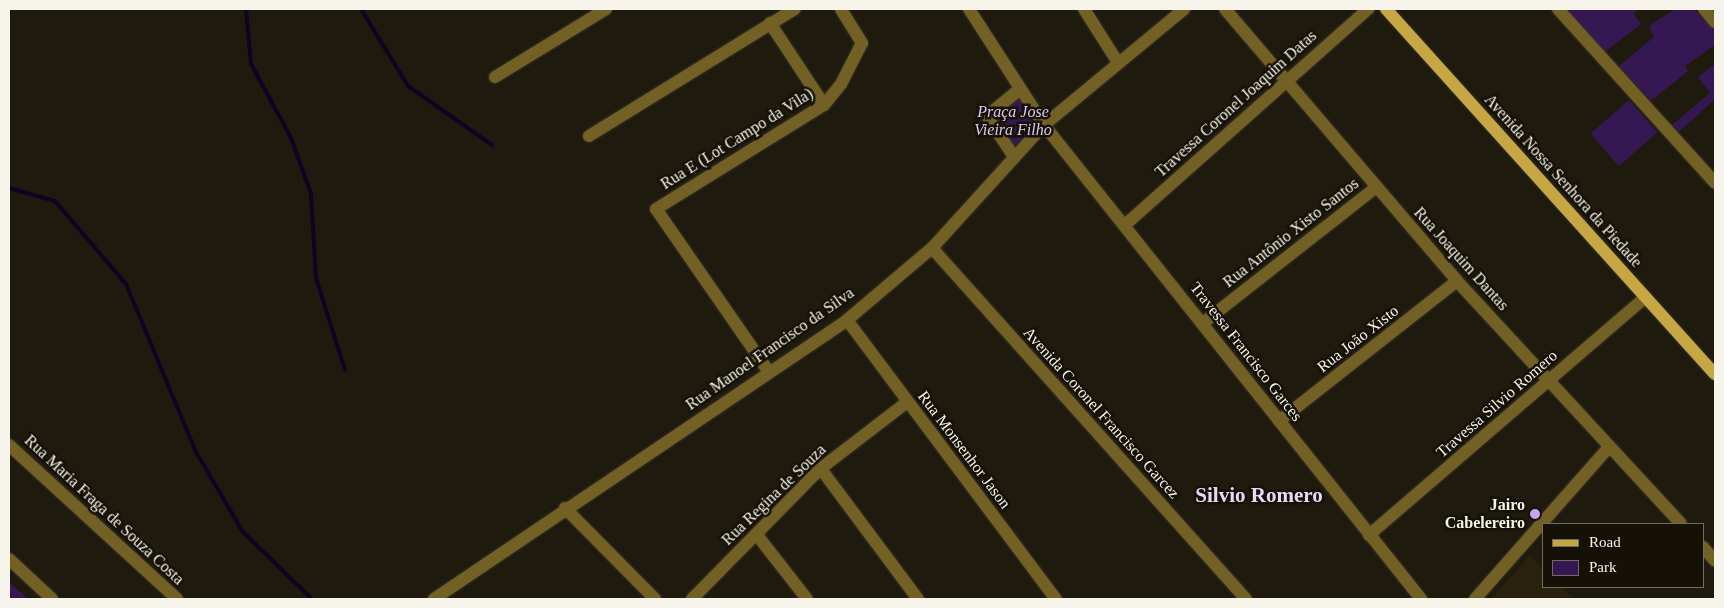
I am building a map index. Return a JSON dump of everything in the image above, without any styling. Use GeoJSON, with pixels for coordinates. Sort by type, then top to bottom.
{"type":"FeatureCollection","features":[{"type":"Feature","properties":{"kind":"main road","name":"Avenida Nossa Senhora da Piedade"},"geometry":{"type":"LineString","coordinates":[[1386,9],[1715,374]]}},
{"type":"Feature","properties":{"kind":"street"},"geometry":{"type":"LineString","coordinates":[[495,77],[606,9]]}},
{"type":"Feature","properties":{"kind":"street"},"geometry":{"type":"LineString","coordinates":[[589,136],[795,9]]}},
{"type":"Feature","properties":{"kind":"street","name":"Rua E (Lot Campo da Vila)"},"geometry":{"type":"LineString","coordinates":[[769,372],[656,209],[824,105],[841,84],[862,42],[842,9]]}},
{"type":"Feature","properties":{"kind":"street","name":"Travessa Francisco Garces"},"geometry":{"type":"LineString","coordinates":[[969,9],[1044,126],[1126,224],[1279,422],[1421,599]]}},
{"type":"Feature","properties":{"kind":"street"},"geometry":{"type":"LineString","coordinates":[[1084,9],[1116,61]]}},
{"type":"Feature","properties":{"kind":"street","name":"Rua Manoel Francisco da Silva"},"geometry":{"type":"LineString","coordinates":[[434,599],[565,508],[847,320],[932,248],[1044,126],[1116,61],[1184,9]]}},
{"type":"Feature","properties":{"kind":"street","name":"Rua Joaquim Dantas"},"geometry":{"type":"LineString","coordinates":[[1225,9],[1283,82],[1457,282],[1551,380],[1609,447],[1680,523]]}},
{"type":"Feature","properties":{"kind":"street","name":"Travessa Coronel Joaquim Datas"},"geometry":{"type":"LineString","coordinates":[[1126,224],[1283,82],[1368,9]]}},
{"type":"Feature","properties":{"kind":"street"},"geometry":{"type":"LineString","coordinates":[[1558,9],[1715,183]]}},
{"type":"Feature","properties":{"kind":"street"},"geometry":{"type":"LineString","coordinates":[[1704,9],[1715,22]]}},
{"type":"Feature","properties":{"kind":"street"},"geometry":{"type":"LineString","coordinates":[[770,23],[824,105]]}},
{"type":"Feature","properties":{"kind":"street"},"geometry":{"type":"LineString","coordinates":[[1014,157],[987,116],[1020,89]]}},
{"type":"Feature","properties":{"kind":"street","name":"Rua Antônio Xisto Santos"},"geometry":{"type":"LineString","coordinates":[[1203,323],[1375,188]]}},
{"type":"Feature","properties":{"kind":"street","name":"Avenida Coronel Francisco Garcez"},"geometry":{"type":"LineString","coordinates":[[932,248],[1246,599]]}},
{"type":"Feature","properties":{"kind":"street","name":"Rua João Xisto"},"geometry":{"type":"LineString","coordinates":[[1279,422],[1457,282]]}},
{"type":"Feature","properties":{"kind":"street","name":"Travessa Silvio Romero"},"geometry":{"type":"LineString","coordinates":[[1369,535],[1646,297]]}},
{"type":"Feature","properties":{"kind":"street","name":"Rua Monsenhor Jason"},"geometry":{"type":"LineString","coordinates":[[847,320],[1056,599]]}},
{"type":"Feature","properties":{"kind":"street","name":"Rua Regina de Souza"},"geometry":{"type":"LineString","coordinates":[[692,599],[821,469],[908,402]]}},
{"type":"Feature","properties":{"kind":"street","name":"Rua Maria Fraga de Souza Costa"},"geometry":{"type":"LineString","coordinates":[[9,445],[177,599]]}},
{"type":"Feature","properties":{"kind":"street"},"geometry":{"type":"LineString","coordinates":[[1475,599],[1609,447]]}},
{"type":"Feature","properties":{"kind":"street"},"geometry":{"type":"LineString","coordinates":[[821,469],[918,599]]}},
{"type":"Feature","properties":{"kind":"street"},"geometry":{"type":"LineString","coordinates":[[565,508],[656,599]]}},
{"type":"Feature","properties":{"kind":"street"},"geometry":{"type":"LineString","coordinates":[[756,535],[807,599]]}},
{"type":"Feature","properties":{"kind":"street"},"geometry":{"type":"LineString","coordinates":[[1704,549],[1715,561]]}},
{"type":"Feature","properties":{"kind":"street"},"geometry":{"type":"LineString","coordinates":[[9,559],[52,599]]}},
{"type":"Feature","properties":{"kind":"shaded area"},"geometry":{"type":"Polygon","coordinates":[[[1530,555],[1542,567],[1542,588],[1562,588],[1574,599],[1491,599],[1530,555]]]}},
{"type":"Feature","properties":{"kind":"green space"},"geometry":{"type":"Polygon","coordinates":[[[1566,9],[1640,9],[1633,13],[1641,24],[1605,52],[1566,9]]]}},
{"type":"Feature","properties":{"kind":"green space"},"geometry":{"type":"Polygon","coordinates":[[[1675,9],[1694,9],[1715,31],[1715,45],[1685,66],[1688,71],[1651,101],[1619,66],[1654,37],[1649,26],[1675,9]]]}},
{"type":"Feature","properties":{"kind":"green space"},"geometry":{"type":"Polygon","coordinates":[[[1715,64],[1715,99],[1679,132],[1672,125],[1710,93],[1698,77],[1715,64]]]}},
{"type":"Feature","properties":{"kind":"green space","name":"Praça Jose Vieira Filho"},"geometry":{"type":"Polygon","coordinates":[[[1017,96],[1035,126],[1011,149],[992,117],[1017,96]]]}},
{"type":"Feature","properties":{"kind":"green space"},"geometry":{"type":"Polygon","coordinates":[[[1629,100],[1657,132],[1619,166],[1591,133],[1629,100]]]}},
{"type":"Feature","properties":{"kind":"green space"},"geometry":{"type":"Polygon","coordinates":[[[9,582],[28,599],[9,599],[9,582]]]}},
{"type":"Feature","properties":{"kind":"waterway"},"geometry":{"type":"LineString","coordinates":[[246,9],[251,64],[291,138],[311,194],[316,278],[345,370]]}},
{"type":"Feature","properties":{"kind":"waterway"},"geometry":{"type":"LineString","coordinates":[[361,9],[408,86],[492,145]]}},
{"type":"Feature","properties":{"kind":"waterway"},"geometry":{"type":"LineString","coordinates":[[9,188],[55,201],[126,284],[196,452],[243,532],[312,599]]}},
{"type":"Feature","properties":{"kind":"place","name":"Jairo Cabelereiro"},"geometry":{"type":"Point","coordinates":[1535,514]}},
{"type":"Feature","properties":{"kind":"district","name":"Silvio Romero"},"geometry":{"type":"Point","coordinates":[1259,495]}}]}
